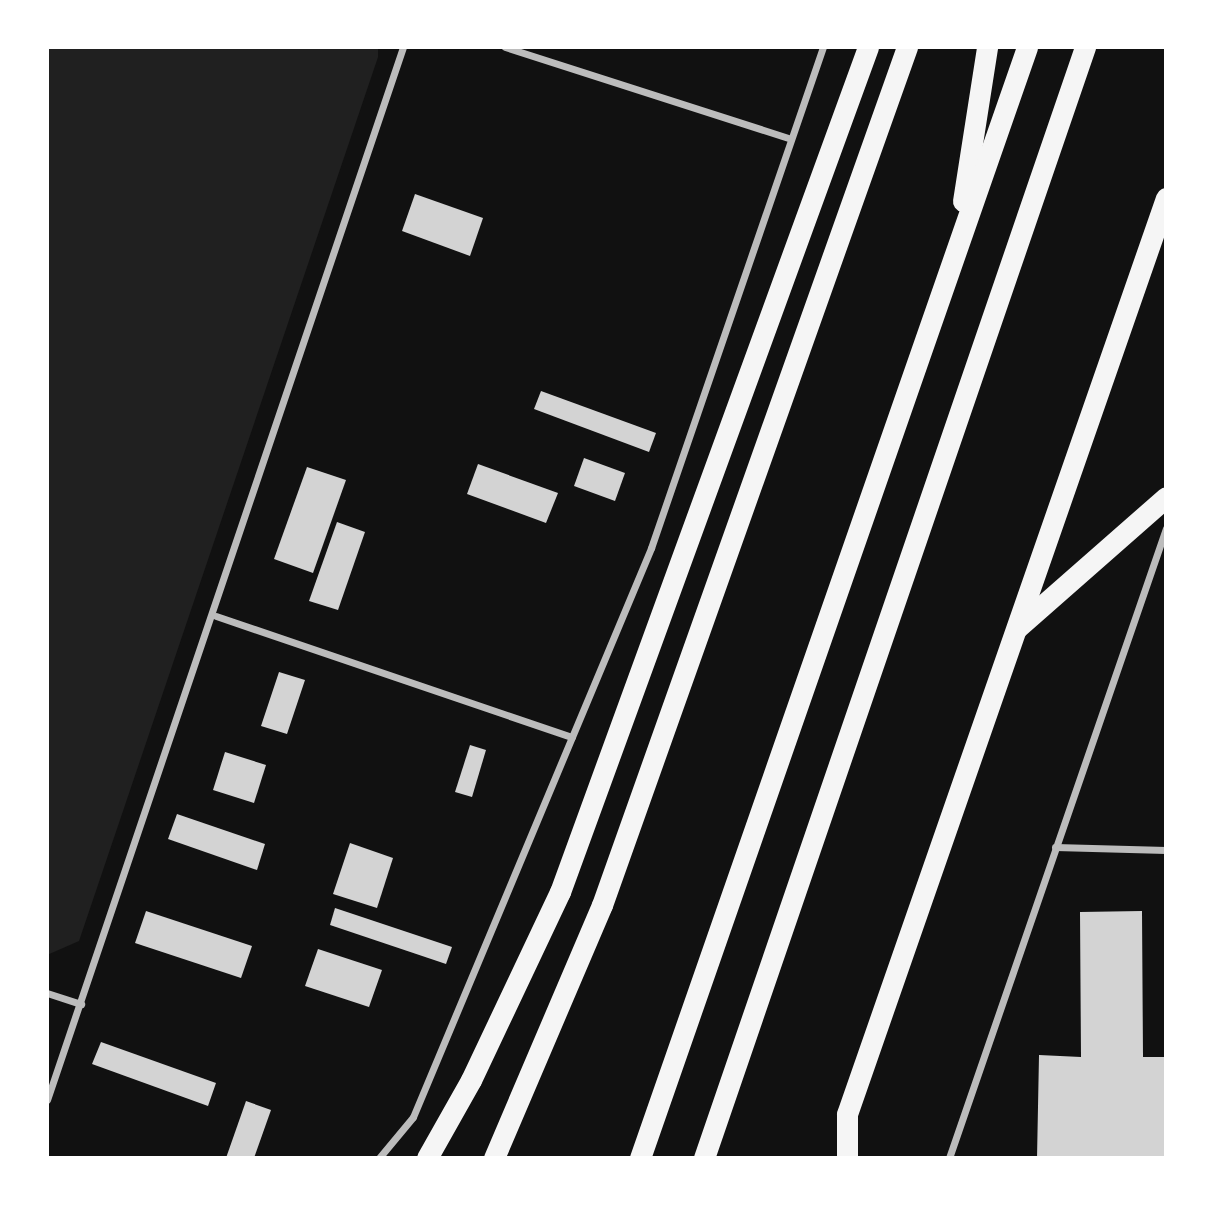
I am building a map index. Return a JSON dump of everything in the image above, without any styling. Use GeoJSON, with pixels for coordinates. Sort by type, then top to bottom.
{"type":"FeatureCollection","features":[{"type":"Feature","properties":{"kind":"highway"},"geometry":{"type":"LineString","coordinates":[[427,1158],[471,1080],[560,892],[868,47]]}},
{"type":"Feature","properties":{"kind":"highway"},"geometry":{"type":"LineString","coordinates":[[494,1158],[601,905],[906,47]]}},
{"type":"Feature","properties":{"kind":"highway"},"geometry":{"type":"LineString","coordinates":[[955,253],[986,47]]}},
{"type":"Feature","properties":{"kind":"highway"},"geometry":{"type":"LineString","coordinates":[[640,1158],[1027,47]]}},
{"type":"Feature","properties":{"kind":"highway"},"geometry":{"type":"LineString","coordinates":[[704,1158],[1085,47]]}},
{"type":"Feature","properties":{"kind":"highway"},"geometry":{"type":"LineString","coordinates":[[847,1158],[847,1114],[1166,198]]}},
{"type":"Feature","properties":{"kind":"highway"},"geometry":{"type":"LineString","coordinates":[[1016,630],[1166,497]]}},
{"type":"Feature","properties":{"kind":"street"},"geometry":{"type":"LineString","coordinates":[[47,1100],[216,615],[403,47]]}},
{"type":"Feature","properties":{"kind":"street"},"geometry":{"type":"LineString","coordinates":[[505,47],[790,139]]}},
{"type":"Feature","properties":{"kind":"street"},"geometry":{"type":"LineString","coordinates":[[379,1158],[413,1118],[651,548],[823,47]]}},
{"type":"Feature","properties":{"kind":"street"},"geometry":{"type":"LineString","coordinates":[[949,1158],[1166,528]]}},
{"type":"Feature","properties":{"kind":"street"},"geometry":{"type":"LineString","coordinates":[[216,615],[572,737]]}},
{"type":"Feature","properties":{"kind":"street"},"geometry":{"type":"LineString","coordinates":[[1055,847],[1166,850]]}},
{"type":"Feature","properties":{"kind":"street"},"geometry":{"type":"LineString","coordinates":[[47,993],[81,1004]]}},
{"type":"Feature","properties":{"kind":"shaded area"},"geometry":{"type":"Polygon","coordinates":[[[47,47],[378,47],[378,57],[79,941],[47,955],[47,47]]]}},
{"type":"Feature","properties":{"kind":"building"},"geometry":{"type":"Polygon","coordinates":[[[415,194],[483,218],[470,256],[402,231],[415,194]]]}},
{"type":"Feature","properties":{"kind":"building"},"geometry":{"type":"Polygon","coordinates":[[[541,391],[656,433],[649,452],[534,409],[541,391]]]}},
{"type":"Feature","properties":{"kind":"building"},"geometry":{"type":"Polygon","coordinates":[[[584,458],[625,473],[615,501],[574,486],[584,458]]]}},
{"type":"Feature","properties":{"kind":"building"},"geometry":{"type":"Polygon","coordinates":[[[478,464],[558,493],[546,523],[467,494],[478,464]]]}},
{"type":"Feature","properties":{"kind":"building"},"geometry":{"type":"Polygon","coordinates":[[[307,467],[346,480],[313,573],[274,559],[307,467]]]}},
{"type":"Feature","properties":{"kind":"building"},"geometry":{"type":"Polygon","coordinates":[[[337,522],[365,532],[338,610],[309,601],[337,522]]]}},
{"type":"Feature","properties":{"kind":"building"},"geometry":{"type":"Polygon","coordinates":[[[279,672],[305,680],[287,734],[261,726],[279,672]]]}},
{"type":"Feature","properties":{"kind":"building"},"geometry":{"type":"Polygon","coordinates":[[[470,745],[486,750],[472,797],[455,792],[470,745]]]}},
{"type":"Feature","properties":{"kind":"building"},"geometry":{"type":"Polygon","coordinates":[[[225,752],[266,765],[254,803],[213,790],[225,752]]]}},
{"type":"Feature","properties":{"kind":"building"},"geometry":{"type":"Polygon","coordinates":[[[177,814],[265,844],[257,870],[168,839],[177,814]]]}},
{"type":"Feature","properties":{"kind":"building"},"geometry":{"type":"Polygon","coordinates":[[[350,843],[393,858],[377,908],[333,894],[350,843]]]}},
{"type":"Feature","properties":{"kind":"building"},"geometry":{"type":"Polygon","coordinates":[[[335,908],[452,947],[446,964],[330,925],[335,908]]]}},
{"type":"Feature","properties":{"kind":"building"},"geometry":{"type":"Polygon","coordinates":[[[146,911],[252,946],[241,978],[135,943],[146,911]]]}},
{"type":"Feature","properties":{"kind":"building"},"geometry":{"type":"Polygon","coordinates":[[[1142,911],[1143,1057],[1166,1057],[1166,1158],[1037,1158],[1039,1055],[1081,1057],[1080,912],[1142,911]]]}},
{"type":"Feature","properties":{"kind":"building"},"geometry":{"type":"Polygon","coordinates":[[[318,949],[382,970],[369,1007],[305,986],[318,949]]]}},
{"type":"Feature","properties":{"kind":"building"},"geometry":{"type":"Polygon","coordinates":[[[101,1042],[216,1083],[208,1106],[92,1064],[101,1042]]]}},
{"type":"Feature","properties":{"kind":"building"},"geometry":{"type":"Polygon","coordinates":[[[246,1101],[271,1110],[254,1158],[226,1158],[246,1101]]]}}]}
